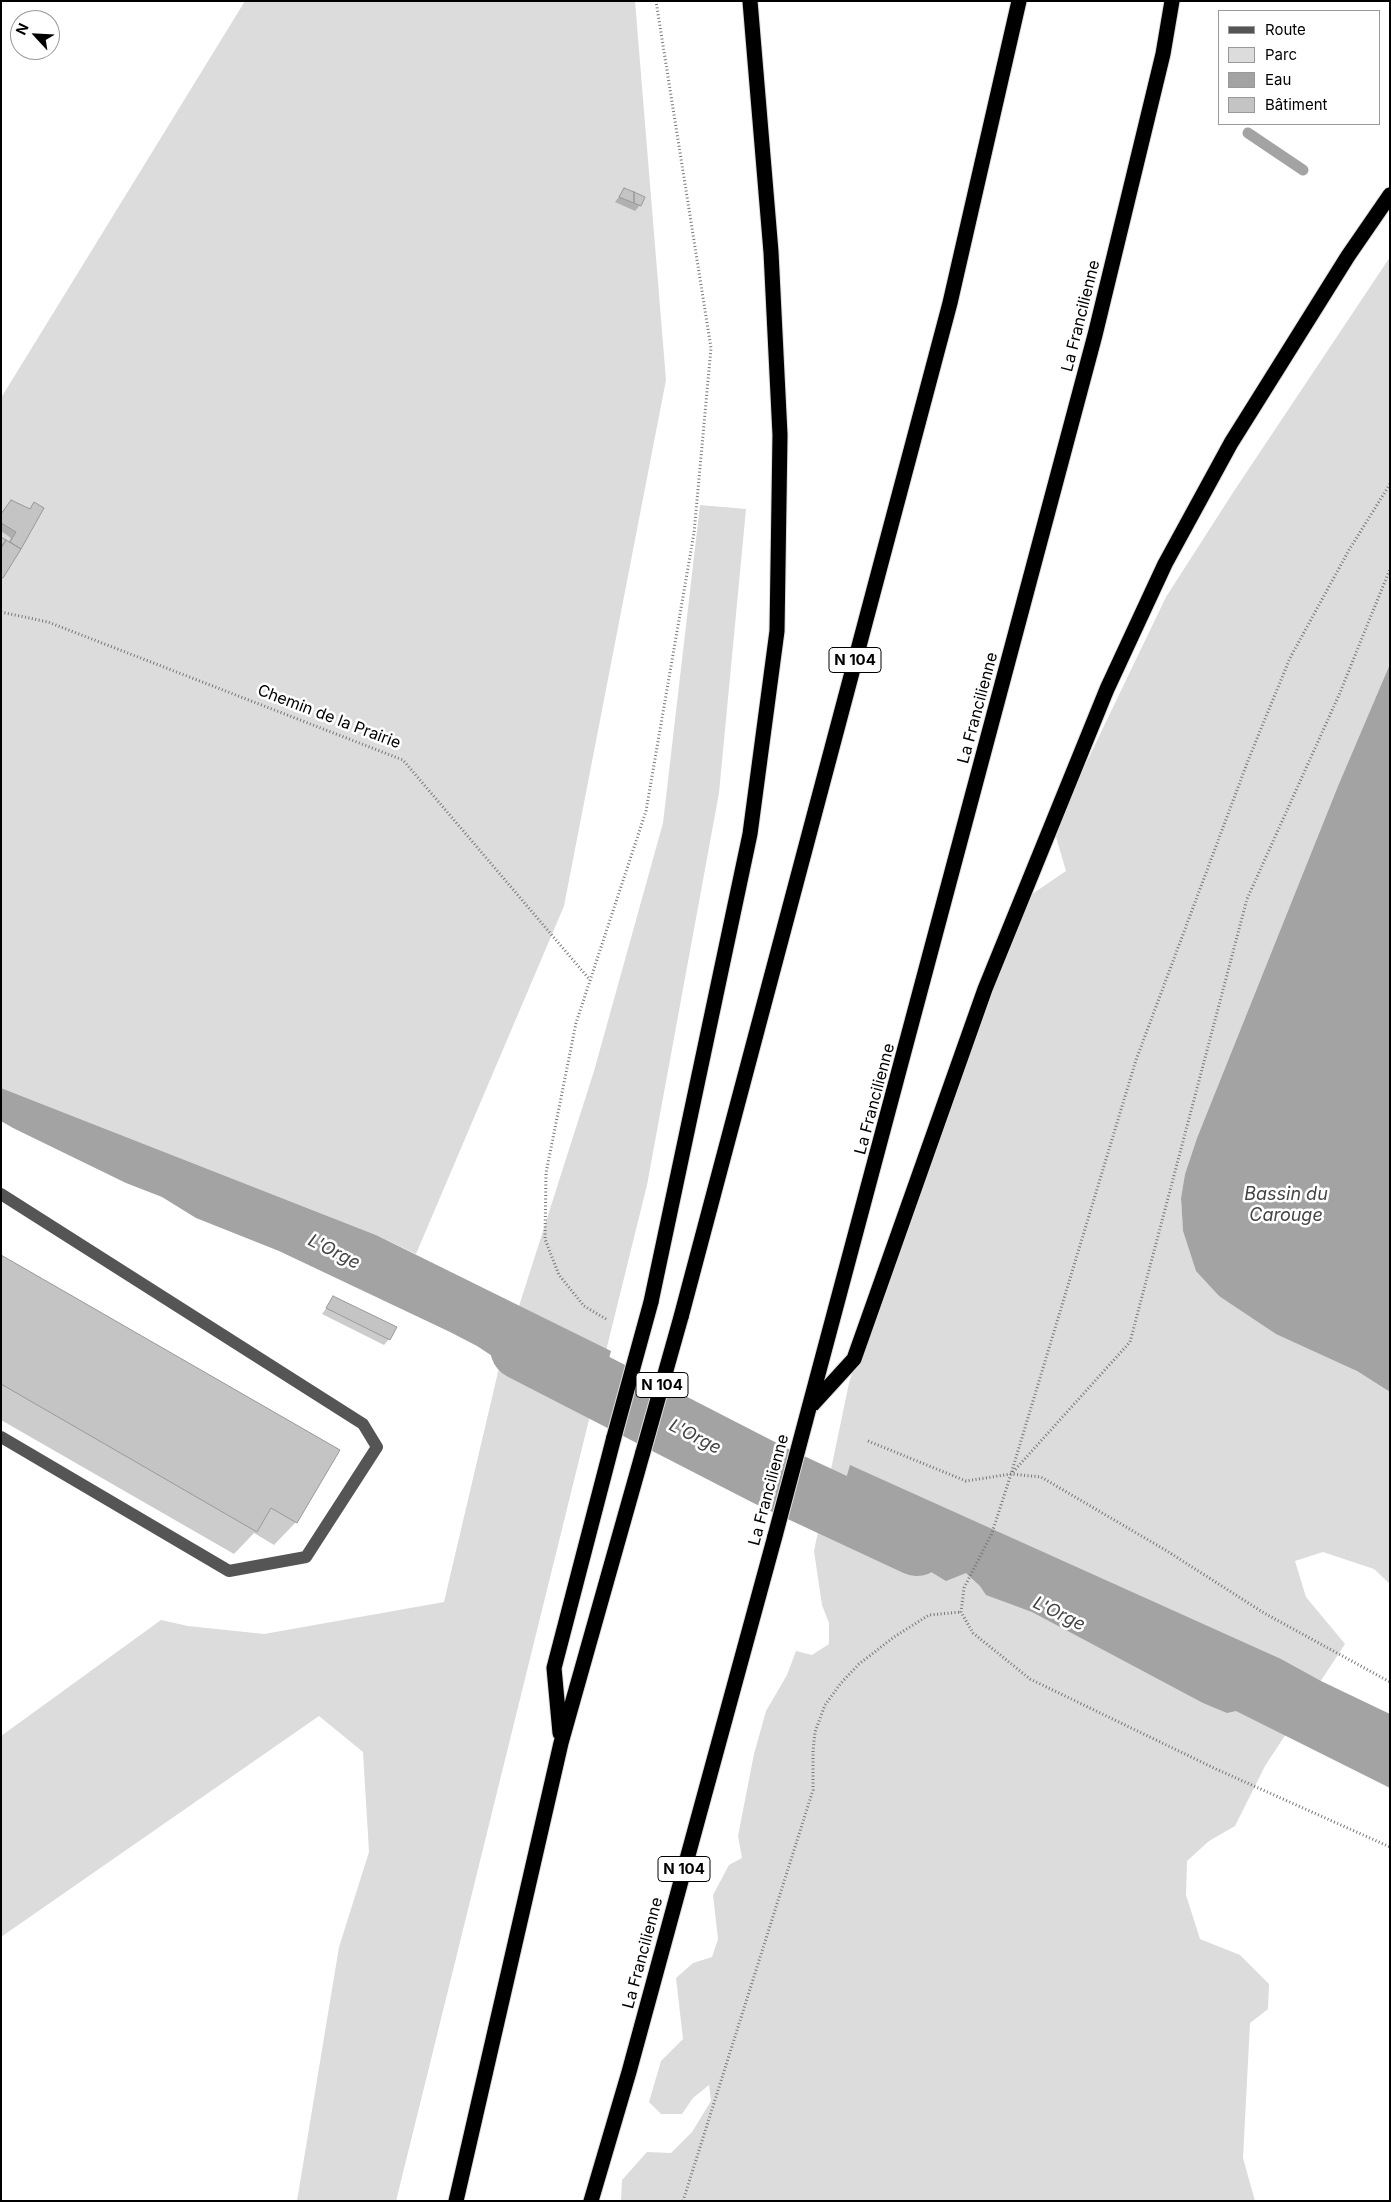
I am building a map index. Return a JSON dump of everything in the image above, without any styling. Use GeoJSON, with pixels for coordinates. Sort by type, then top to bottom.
{"type":"FeatureCollection","features":[{"type":"Feature","properties":{"kind":"highway"},"geometry":{"type":"LineString","coordinates":[[561,1743],[554,1668],[651,1302],[750,834],[777,631],[780,435],[771,252],[750,1]]}},
{"type":"Feature","properties":{"kind":"highway","name":"N 104"},"geometry":{"type":"LineString","coordinates":[[456,2201],[561,1743],[681,1317],[950,303],[1019,1]]}},
{"type":"Feature","properties":{"kind":"highway","name":"La Francilienne"},"geometry":{"type":"LineString","coordinates":[[591,2201],[629,2072],[810,1408],[1095,335],[1163,54],[1172,1]]}},
{"type":"Feature","properties":{"kind":"highway"},"geometry":{"type":"LineString","coordinates":[[810,1408],[854,1359],[985,989],[1107,689],[1165,564],[1231,443],[1348,256],[1390,195]]}},
{"type":"Feature","properties":{"kind":"lane"},"geometry":{"type":"LineString","coordinates":[[1,1194],[363,1424],[377,1447],[306,1558],[228,1571],[1,1437]]}},
{"type":"Feature","properties":{"kind":"path"},"geometry":{"type":"LineString","coordinates":[[606,1318],[584,1306],[559,1275],[544,1239],[546,1173],[576,1022],[646,811],[694,533],[711,348],[656,1]]}},
{"type":"Feature","properties":{"kind":"path"},"geometry":{"type":"LineString","coordinates":[[1390,484],[1349,550],[1290,658],[1249,758],[1136,1060],[1011,1474],[992,1533],[964,1588],[961,1612],[973,1633],[1030,1679],[1216,1769],[1390,1847]]}},
{"type":"Feature","properties":{"kind":"path"},"geometry":{"type":"LineString","coordinates":[[1011,1474],[1130,1342],[1247,900],[1339,695],[1390,569]]}},
{"type":"Feature","properties":{"kind":"path","name":"Chemin de la Prairie"},"geometry":{"type":"LineString","coordinates":[[1,612],[48,622],[403,760],[591,981]]}},
{"type":"Feature","properties":{"kind":"path"},"geometry":{"type":"LineString","coordinates":[[868,1441],[966,1482],[1011,1474],[1042,1477],[1167,1551],[1264,1613],[1390,1682]]}},
{"type":"Feature","properties":{"kind":"path"},"geometry":{"type":"LineString","coordinates":[[683,2201],[813,1790],[815,1732],[825,1705],[841,1683],[860,1664],[894,1637],[929,1615],[961,1612]]}},
{"type":"Feature","properties":{"kind":"green space"},"geometry":{"type":"Polygon","coordinates":[[[245,1],[635,1],[666,380],[564,906],[416,1254],[376,1235],[1,1088],[1,398],[245,1]]]}},
{"type":"Feature","properties":{"kind":"green space"},"geometry":{"type":"Polygon","coordinates":[[[1390,257],[1390,664],[1338,786],[1197,1138],[1185,1174],[1181,1198],[1183,1231],[1196,1270],[1219,1296],[1357,1371],[1390,1392],[1390,1584],[1374,1569],[1323,1552],[1295,1561],[1306,1597],[1345,1644],[1265,1766],[1235,1826],[1209,1841],[1187,1861],[1186,1895],[1200,1939],[1240,1955],[1269,1984],[1268,2009],[1250,2023],[1243,2158],[1255,2201],[621,2201],[622,2180],[647,2152],[671,2153],[692,2132],[711,2101],[709,2085],[693,2098],[682,2114],[661,2114],[649,2102],[661,2061],[683,2039],[676,1978],[693,1963],[712,1957],[718,1939],[713,1895],[729,1865],[742,1858],[738,1836],[754,1754],[766,1711],[787,1675],[796,1651],[812,1655],[829,1644],[829,1623],[822,1605],[814,1551],[849,1383],[945,1083],[1022,901],[1066,871],[1054,830],[1166,597],[1234,491],[1390,257]]]}},
{"type":"Feature","properties":{"kind":"green space"},"geometry":{"type":"Polygon","coordinates":[[[700,505],[746,509],[719,793],[647,1185],[396,2201],[297,2201],[339,1947],[369,1852],[363,1752],[319,1716],[1,1937],[1,1736],[161,1620],[188,1626],[264,1634],[444,1602],[498,1372],[594,1071],[663,823],[700,505]]]}},
{"type":"Feature","properties":{"kind":"water","name":"Bassin du Carouge"},"geometry":{"type":"Polygon","coordinates":[[[1390,664],[1390,1392],[1357,1371],[1276,1334],[1219,1296],[1196,1271],[1183,1231],[1181,1198],[1185,1174],[1197,1138],[1338,786],[1390,664]]]}},
{"type":"Feature","properties":{"kind":"water"},"geometry":{"type":"Polygon","coordinates":[[[1,1088],[376,1235],[611,1351],[595,1412],[538,1386],[477,1346],[450,1332],[279,1251],[196,1218],[162,1197],[126,1183],[13,1128],[1,1121],[1,1088]]]}},
{"type":"Feature","properties":{"kind":"water"},"geometry":{"type":"Polygon","coordinates":[[[850,1465],[1281,1659],[1321,1681],[1390,1714],[1390,1788],[1236,1711],[1227,1713],[1203,1703],[1032,1612],[986,1595],[980,1586],[966,1573],[946,1581],[913,1561],[890,1555],[879,1549],[858,1529],[835,1517],[850,1465]]]}},
{"type":"Feature","properties":{"kind":"building"},"geometry":{"type":"Polygon","coordinates":[[[624,188],[634,192],[634,203],[619,197],[624,188]]]}},
{"type":"Feature","properties":{"kind":"building"},"geometry":{"type":"Polygon","coordinates":[[[634,192],[645,197],[641,206],[634,203],[634,192]]]}},
{"type":"Feature","properties":{"kind":"building"},"geometry":{"type":"Polygon","coordinates":[[[11,500],[30,509],[34,502],[44,508],[21,549],[10,542],[16,532],[1,523],[1,514],[11,500]]]}},
{"type":"Feature","properties":{"kind":"building"},"geometry":{"type":"Polygon","coordinates":[[[1,537],[6,540],[1,548],[1,537]]]}},
{"type":"Feature","properties":{"kind":"building"},"geometry":{"type":"Polygon","coordinates":[[[6,540],[21,549],[3,578],[1,577],[1,548],[6,540]]]}},
{"type":"Feature","properties":{"kind":"building"},"geometry":{"type":"Polygon","coordinates":[[[1,1255],[340,1450],[297,1523],[271,1508],[257,1532],[1,1384],[1,1255]]]}},
{"type":"Feature","properties":{"kind":"building"},"geometry":{"type":"Polygon","coordinates":[[[333,1296],[397,1327],[390,1340],[326,1308],[333,1296]]]}},
{"type":"Feature","properties":{"kind":"waterway"},"geometry":{"type":"LineString","coordinates":[[1248,133],[1303,170]]}},
{"type":"Feature","properties":{"kind":"waterway","name":"L'Orge"},"geometry":{"type":"LineString","coordinates":[[522,1348],[769,1475],[917,1544]]}}]}
